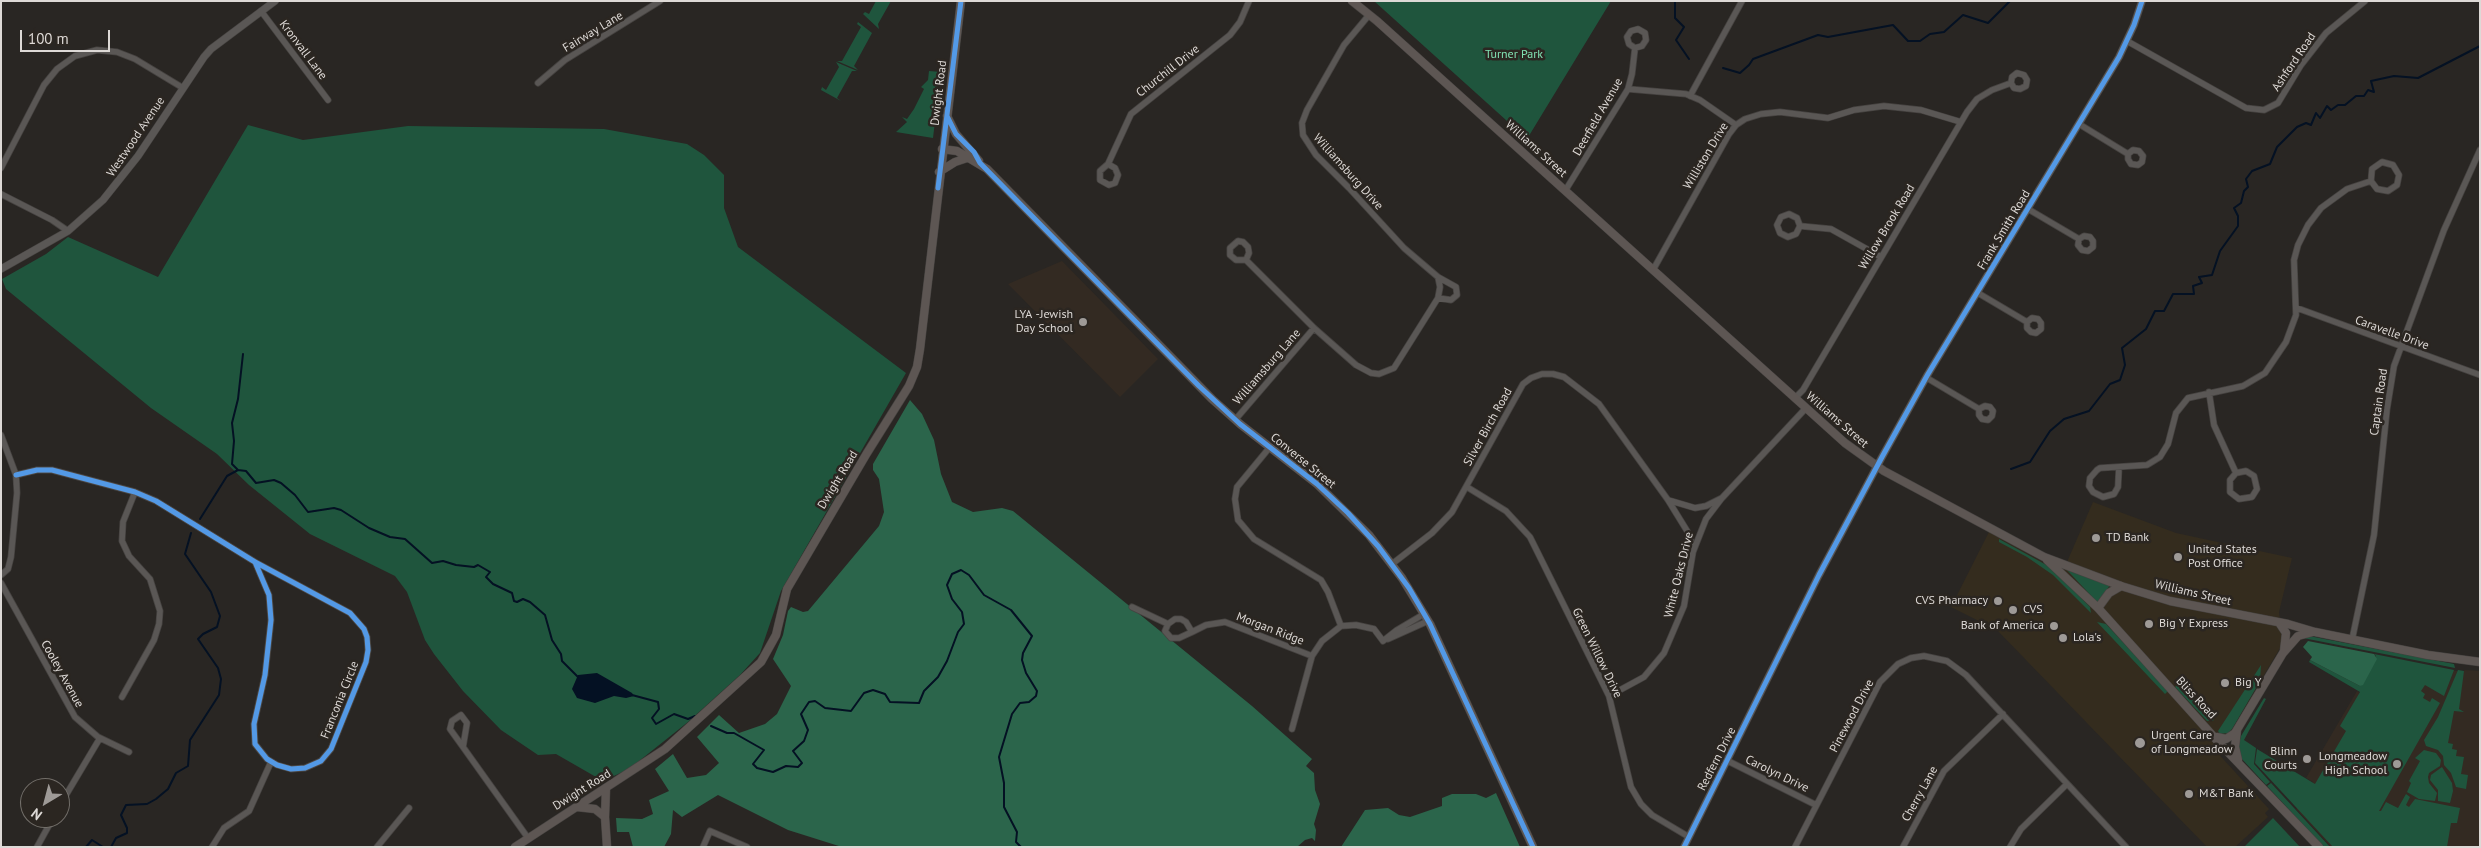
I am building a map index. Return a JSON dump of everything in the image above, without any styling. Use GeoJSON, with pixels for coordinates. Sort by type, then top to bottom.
{"type":"FeatureCollection","features":[{"type":"Feature","properties":{"kind":"main road","name":"Dwight Road"},"geometry":{"type":"LineString","coordinates":[[515,847],[641,767],[681,736],[752,671],[772,646],[779,627],[782,604],[787,589],[869,449],[906,391],[915,371],[922,328],[939,172],[961,1]]}},
{"type":"Feature","properties":{"kind":"main road","name":"Williams Street"},"geometry":{"type":"LineString","coordinates":[[1352,1],[1853,450],[1877,467],[2044,557],[2121,586],[2170,601],[2352,640],[2428,655],[2480,662]]}},
{"type":"Feature","properties":{"kind":"main road"},"geometry":{"type":"LineString","coordinates":[[947,116],[956,134],[974,152],[980,163]]}},
{"type":"Feature","properties":{"kind":"main road","name":"Converse Street"},"geometry":{"type":"LineString","coordinates":[[942,149],[957,151],[980,163],[1235,420],[1306,474],[1342,506],[1369,535],[1392,564],[1426,618],[1534,847]]}},
{"type":"Feature","properties":{"kind":"main road"},"geometry":{"type":"LineString","coordinates":[[939,172],[955,162],[970,157]]}},
{"type":"Feature","properties":{"kind":"main road","name":"Bliss Road"},"geometry":{"type":"LineString","coordinates":[[2044,557],[2098,608],[2217,737],[2222,746],[2238,760],[2318,847]]}},
{"type":"Feature","properties":{"kind":"main road"},"geometry":{"type":"LineString","coordinates":[[2098,608],[2109,593],[2121,586]]}},
{"type":"Feature","properties":{"kind":"main road"},"geometry":{"type":"LineString","coordinates":[[2280,624],[2286,635],[2283,653]]}},
{"type":"Feature","properties":{"kind":"main road"},"geometry":{"type":"LineString","coordinates":[[2217,737],[2228,738],[2237,730],[2283,653],[2298,636],[2315,632]]}},
{"type":"Feature","properties":{"kind":"main road"},"geometry":{"type":"LineString","coordinates":[[2237,730],[2235,747],[2238,760]]}},
{"type":"Feature","properties":{"kind":"main road"},"geometry":{"type":"LineString","coordinates":[[606,788],[607,847]]}},
{"type":"Feature","properties":{"kind":"main road"},"geometry":{"type":"LineString","coordinates":[[576,807],[595,809],[605,817]]}},
{"type":"Feature","properties":{"kind":"street","name":"Westwood Avenue"},"geometry":{"type":"LineString","coordinates":[[1,269],[68,231],[115,187],[211,49],[275,1]]}},
{"type":"Feature","properties":{"kind":"street","name":"Fairway Lane"},"geometry":{"type":"LineString","coordinates":[[538,83],[565,60],[660,1]]}},
{"type":"Feature","properties":{"kind":"street","name":"Churchill Drive"},"geometry":{"type":"LineString","coordinates":[[1108,164],[1131,114],[1232,33],[1240,22],[1250,1]]}},
{"type":"Feature","properties":{"kind":"street"},"geometry":{"type":"LineString","coordinates":[[1690,96],[1742,1]]}},
{"type":"Feature","properties":{"kind":"street","name":"Frank Smith Road"},"geometry":{"type":"LineString","coordinates":[[1877,467],[1927,378],[2128,41],[2142,1]]}},
{"type":"Feature","properties":{"kind":"street","name":"Ashford Road"},"geometry":{"type":"LineString","coordinates":[[2128,41],[2246,108],[2264,110],[2278,103],[2301,65],[2326,33],[2365,1]]}},
{"type":"Feature","properties":{"kind":"street","name":"Kronvall Lane"},"geometry":{"type":"LineString","coordinates":[[261,11],[328,100]]}},
{"type":"Feature","properties":{"kind":"street","name":"Williamsburg Drive"},"geometry":{"type":"LineString","coordinates":[[1369,15],[1344,45],[1306,110],[1302,123],[1303,135],[1316,155],[1404,248],[1438,277],[1455,285],[1458,292],[1453,299],[1438,298]]}},
{"type":"Feature","properties":{"kind":"street","name":"Deerfield Avenue"},"geometry":{"type":"LineString","coordinates":[[1565,191],[1628,89],[1635,48]]}},
{"type":"Feature","properties":{"kind":"street"},"geometry":{"type":"LineString","coordinates":[[1,168],[44,85],[57,69],[75,56],[97,50],[117,52],[135,59],[183,88]]}},
{"type":"Feature","properties":{"kind":"street","name":"Willow Brook Road"},"geometry":{"type":"LineString","coordinates":[[1795,398],[1803,390],[1961,122],[1981,96],[2011,83]]}},
{"type":"Feature","properties":{"kind":"street"},"geometry":{"type":"LineString","coordinates":[[1628,89],[1669,92],[1690,96],[1736,125]]}},
{"type":"Feature","properties":{"kind":"street","name":"Williston Drive"},"geometry":{"type":"LineString","coordinates":[[1652,270],[1736,125],[1750,117],[1767,113],[1792,113],[1825,119],[1862,108],[1884,106],[1915,108],[1961,122]]}},
{"type":"Feature","properties":{"kind":"street"},"geometry":{"type":"LineString","coordinates":[[2079,124],[2128,154]]}},
{"type":"Feature","properties":{"kind":"street","name":"Captain Road"},"geometry":{"type":"LineString","coordinates":[[2352,640],[2374,535],[2390,387],[2401,346],[2444,230],[2480,150]]}},
{"type":"Feature","properties":{"kind":"street"},"geometry":{"type":"LineString","coordinates":[[2382,162],[2393,165],[2400,175],[2397,185],[2388,191],[2377,189],[2371,181],[2372,169],[2382,162]]}},
{"type":"Feature","properties":{"kind":"street"},"geometry":{"type":"LineString","coordinates":[[2119,467],[2118,487],[2114,494],[2103,497],[2093,492],[2089,482],[2094,472],[2100,468],[2147,465],[2156,460],[2168,444],[2173,420],[2179,407],[2188,398],[2208,392],[2242,386],[2265,373],[2286,342],[2297,308],[2293,274],[2294,260],[2298,245],[2308,225],[2334,197],[2356,185],[2371,181]]}},
{"type":"Feature","properties":{"kind":"street"},"geometry":{"type":"LineString","coordinates":[[1,194],[52,220],[68,231]]}},
{"type":"Feature","properties":{"kind":"street"},"geometry":{"type":"LineString","coordinates":[[2028,209],[2079,239]]}},
{"type":"Feature","properties":{"kind":"street"},"geometry":{"type":"LineString","coordinates":[[1789,214],[1797,218],[1800,226],[1796,234],[1788,237],[1780,233],[1777,225],[1781,217],[1789,214]]}},
{"type":"Feature","properties":{"kind":"street"},"geometry":{"type":"LineString","coordinates":[[1800,226],[1834,230],[1881,257]]}},
{"type":"Feature","properties":{"kind":"street"},"geometry":{"type":"LineString","coordinates":[[1246,260],[1314,328],[1361,369],[1379,374],[1394,368],[1438,298],[1440,287],[1438,277]]}},
{"type":"Feature","properties":{"kind":"street"},"geometry":{"type":"LineString","coordinates":[[1978,293],[2028,322]]}},
{"type":"Feature","properties":{"kind":"street","name":"Caravelle Drive"},"geometry":{"type":"LineString","coordinates":[[2297,308],[2480,376]]}},
{"type":"Feature","properties":{"kind":"street","name":"Williamsburg Lane"},"geometry":{"type":"LineString","coordinates":[[1235,420],[1314,328]]}},
{"type":"Feature","properties":{"kind":"street","name":"Silver Birch Road"},"geometry":{"type":"LineString","coordinates":[[1392,564],[1439,527],[1459,502],[1524,384],[1535,376],[1550,374],[1564,377],[1599,404],[1668,500],[1689,534],[1693,552]]}},
{"type":"Feature","properties":{"kind":"street"},"geometry":{"type":"LineString","coordinates":[[1927,378],[1979,409]]}},
{"type":"Feature","properties":{"kind":"street"},"geometry":{"type":"LineString","coordinates":[[2208,392],[2214,425],[2236,473]]}},
{"type":"Feature","properties":{"kind":"street","name":"White Oaks Drive"},"geometry":{"type":"LineString","coordinates":[[1610,696],[1644,677],[1668,647],[1684,606],[1693,552],[1706,519],[1722,498],[1806,408]]}},
{"type":"Feature","properties":{"kind":"street"},"geometry":{"type":"LineString","coordinates":[[1,435],[16,476],[16,513],[11,557],[8,569],[1,575]]}},
{"type":"Feature","properties":{"kind":"street"},"geometry":{"type":"LineString","coordinates":[[1270,447],[1243,478],[1236,491],[1235,508],[1238,520],[1254,538],[1321,580],[1328,592],[1341,626]]}},
{"type":"Feature","properties":{"kind":"street","name":"Redfern Drive"},"geometry":{"type":"LineString","coordinates":[[1684,847],[1820,575],[1877,467]]}},
{"type":"Feature","properties":{"kind":"street","name":"Franconia Circle"},"geometry":{"type":"LineString","coordinates":[[16,476],[38,470],[52,470],[135,492],[156,501],[255,562],[350,613],[364,630],[368,646],[362,672],[331,749],[326,756],[315,764],[297,769],[284,768],[271,762]]}},
{"type":"Feature","properties":{"kind":"street"},"geometry":{"type":"LineString","coordinates":[[2246,471],[2254,476],[2257,489],[2252,497],[2242,500],[2232,494],[2229,483],[2236,473],[2246,471]]}},
{"type":"Feature","properties":{"kind":"street","name":"Green Willow Drive"},"geometry":{"type":"LineString","coordinates":[[1467,487],[1506,511],[1530,537],[1610,696],[1631,787],[1641,804],[1652,816],[1689,837]]}},
{"type":"Feature","properties":{"kind":"street"},"geometry":{"type":"LineString","coordinates":[[122,697],[158,629],[160,616],[150,579],[129,556],[122,540],[122,522],[135,492]]}},
{"type":"Feature","properties":{"kind":"street"},"geometry":{"type":"LineString","coordinates":[[1668,500],[1695,508],[1706,506],[1722,498]]}},
{"type":"Feature","properties":{"kind":"street"},"geometry":{"type":"LineString","coordinates":[[212,847],[224,828],[249,811],[271,762],[257,747],[254,730],[265,675],[271,620],[269,595],[255,562]]}},
{"type":"Feature","properties":{"kind":"street","name":"Cooley Avenue"},"geometry":{"type":"LineString","coordinates":[[1,583],[73,714],[84,726],[100,738],[129,752]]}},
{"type":"Feature","properties":{"kind":"street","name":"Morgan Ridge"},"geometry":{"type":"LineString","coordinates":[[1132,607],[1168,624]]}},
{"type":"Feature","properties":{"kind":"street"},"geometry":{"type":"LineString","coordinates":[[1292,729],[1312,656],[1322,641],[1341,626],[1356,625],[1368,627],[1376,631],[1383,641],[1426,618]]}},
{"type":"Feature","properties":{"kind":"street","name":"Morgan Ridge"},"geometry":{"type":"LineString","coordinates":[[1192,632],[1186,622],[1181,619],[1175,619],[1168,624],[1165,630],[1171,638],[1179,638],[1192,632],[1206,625],[1225,622],[1312,656]]}},
{"type":"Feature","properties":{"kind":"street","name":"Pinewood Drive"},"geometry":{"type":"LineString","coordinates":[[1795,847],[1880,682],[1893,668],[1904,661],[1930,656],[1952,663],[1966,675],[2126,847]]}},
{"type":"Feature","properties":{"kind":"street","name":"Cherry Lane"},"geometry":{"type":"LineString","coordinates":[[1903,847],[1944,771],[2002,714]]}},
{"type":"Feature","properties":{"kind":"street"},"geometry":{"type":"LineString","coordinates":[[463,747],[467,723],[461,715],[452,721],[450,729],[528,838]]}},
{"type":"Feature","properties":{"kind":"street"},"geometry":{"type":"LineString","coordinates":[[70,788],[100,738]]}},
{"type":"Feature","properties":{"kind":"street","name":"Carolyn Drive"},"geometry":{"type":"LineString","coordinates":[[1728,761],[1816,805]]}},
{"type":"Feature","properties":{"kind":"street"},"geometry":{"type":"LineString","coordinates":[[2010,847],[2021,830],[2068,784]]}},
{"type":"Feature","properties":{"kind":"street"},"geometry":{"type":"LineString","coordinates":[[377,847],[409,808]]}},
{"type":"Feature","properties":{"kind":"street"},"geometry":{"type":"LineString","coordinates":[[37,847],[47,828]]}},
{"type":"Feature","properties":{"kind":"street"},"geometry":{"type":"LineString","coordinates":[[703,847],[710,831],[747,847]]}},
{"type":"Feature","properties":{"kind":"shaded area","name":"LYA -Jewish Day School"},"geometry":{"type":"Polygon","coordinates":[[[1062,261],[1158,359],[1120,397],[1008,284],[1062,261]]]}},
{"type":"Feature","properties":{"kind":"shaded area"},"geometry":{"type":"Polygon","coordinates":[[[2093,502],[2176,533],[2292,558],[2279,612],[2283,643],[2232,729],[2213,748],[2269,809],[2265,813],[2268,817],[2235,847],[2207,847],[1997,630],[1951,607],[1989,532],[2041,561],[2057,573],[2067,562],[2093,502]]]}},
{"type":"Feature","properties":{"kind":"shaded area","name":"Longmeadow High School"},"geometry":{"type":"Polygon","coordinates":[[[2431,667],[2463,672],[2465,670],[2480,671],[2480,847],[2331,847],[2296,809],[2313,782],[2306,778],[2357,691],[2363,695],[2431,667]]]}},
{"type":"Feature","properties":{"kind":"green space"},"geometry":{"type":"Polygon","coordinates":[[[876,1],[891,1],[878,24],[879,29],[863,14],[865,12],[869,14],[876,1]]]}},
{"type":"Feature","properties":{"kind":"green space","name":"Turner Park"},"geometry":{"type":"Polygon","coordinates":[[[1374,1],[1611,1],[1527,139],[1374,1]]]}},
{"type":"Feature","properties":{"kind":"green space"},"geometry":{"type":"Polygon","coordinates":[[[858,22],[872,33],[854,66],[858,70],[837,61],[842,61],[861,27],[857,24],[858,22]]]}},
{"type":"Feature","properties":{"kind":"green space"},"geometry":{"type":"Polygon","coordinates":[[[836,62],[857,71],[852,71],[837,98],[841,101],[821,90],[822,87],[826,90],[839,67],[836,62]]]}},
{"type":"Feature","properties":{"kind":"green space"},"geometry":{"type":"Polygon","coordinates":[[[929,71],[941,72],[933,138],[896,132],[907,122],[902,117],[907,119],[914,109],[924,89],[921,87],[928,80],[929,71]]]}},
{"type":"Feature","properties":{"kind":"green space"},"geometry":{"type":"Polygon","coordinates":[[[248,125],[303,140],[408,126],[604,129],[687,144],[704,155],[724,175],[724,208],[738,247],[906,373],[781,591],[760,653],[740,675],[688,722],[629,769],[603,781],[556,754],[538,755],[501,730],[463,691],[434,654],[425,640],[407,592],[395,576],[310,534],[249,485],[217,454],[151,408],[6,289],[2,279],[46,254],[68,237],[158,277],[248,125]]]}},
{"type":"Feature","properties":{"kind":"green space"},"geometry":{"type":"Polygon","coordinates":[[[910,400],[922,414],[934,440],[941,474],[952,502],[973,512],[1002,508],[1013,511],[1252,706],[1312,759],[1306,766],[1314,773],[1315,790],[1320,804],[1314,824],[1316,830],[1315,841],[1312,838],[1305,840],[1297,847],[842,847],[788,830],[718,795],[682,817],[673,810],[671,834],[664,847],[633,847],[629,832],[617,832],[616,818],[642,819],[653,814],[649,800],[669,791],[655,769],[673,754],[687,778],[706,775],[719,763],[697,737],[719,715],[739,733],[765,724],[777,714],[791,686],[773,659],[783,635],[788,611],[791,607],[803,612],[808,611],[879,526],[884,512],[879,479],[873,470],[873,464],[910,400]]]}},
{"type":"Feature","properties":{"kind":"green space"},"geometry":{"type":"Polygon","coordinates":[[[1999,539],[2050,567],[2090,607],[2091,613],[2053,575],[2027,557],[1999,542],[1999,539]]]}},
{"type":"Feature","properties":{"kind":"green space"},"geometry":{"type":"Polygon","coordinates":[[[2067,570],[2110,585],[2098,603],[2067,570]]]}},
{"type":"Feature","properties":{"kind":"green space"},"geometry":{"type":"Polygon","coordinates":[[[2097,622],[2106,624],[2168,691],[2165,694],[2097,622]]]}},
{"type":"Feature","properties":{"kind":"green space"},"geometry":{"type":"Polygon","coordinates":[[[2309,636],[2454,664],[2455,668],[2303,638],[2309,636]]]}},
{"type":"Feature","properties":{"kind":"green space"},"geometry":{"type":"Polygon","coordinates":[[[2308,641],[2374,654],[2377,659],[2363,685],[2360,686],[2310,660],[2312,657],[2303,647],[2308,641]]]}},
{"type":"Feature","properties":{"kind":"green space","name":"Longmeadow High School"},"geometry":{"type":"Polygon","coordinates":[[[2374,654],[2454,670],[2444,696],[2425,685],[2421,691],[2425,694],[2423,698],[2430,702],[2432,698],[2440,703],[2379,811],[2381,811],[2386,802],[2398,808],[2406,794],[2410,797],[2406,805],[2409,807],[2415,799],[2460,808],[2457,823],[2451,823],[2447,847],[2333,847],[2255,763],[2257,749],[2315,784],[2346,731],[2340,726],[2360,692],[2309,662],[2310,660],[2360,686],[2376,656],[2374,654]]]}},
{"type":"Feature","properties":{"kind":"green space"},"geometry":{"type":"Polygon","coordinates":[[[2261,665],[2260,681],[2232,729],[2228,733],[2220,734],[2218,731],[2261,665]]]}},
{"type":"Feature","properties":{"kind":"green space"},"geometry":{"type":"Polygon","coordinates":[[[2458,670],[2464,671],[2459,709],[2464,712],[2454,711],[2448,743],[2453,744],[2452,749],[2457,750],[2456,756],[2464,757],[2461,774],[2468,775],[2466,789],[2456,787],[2451,773],[2444,765],[2443,756],[2438,750],[2426,746],[2424,740],[2438,717],[2458,670]]]}},
{"type":"Feature","properties":{"kind":"green space"},"geometry":{"type":"Polygon","coordinates":[[[2178,684],[2187,694],[2189,692],[2214,719],[2213,721],[2207,721],[2175,687],[2178,684]]]}},
{"type":"Feature","properties":{"kind":"green space"},"geometry":{"type":"Polygon","coordinates":[[[2264,698],[2266,699],[2244,740],[2256,748],[2254,764],[2270,782],[2266,785],[2241,758],[2238,746],[2241,736],[2264,698]]]}},
{"type":"Feature","properties":{"kind":"green space"},"geometry":{"type":"Polygon","coordinates":[[[2424,750],[2436,753],[2441,760],[2440,766],[2429,773],[2428,777],[2429,783],[2437,793],[2435,801],[2419,799],[2407,792],[2411,783],[2409,781],[2420,761],[2415,758],[2424,750]]]}},
{"type":"Feature","properties":{"kind":"green space"},"geometry":{"type":"Polygon","coordinates":[[[2442,767],[2452,783],[2453,791],[2450,803],[2438,801],[2438,790],[2430,780],[2431,775],[2442,767]]]}},
{"type":"Feature","properties":{"kind":"green space"},"geometry":{"type":"Polygon","coordinates":[[[2271,783],[2330,847],[2324,847],[2267,786],[2271,783]]]}},
{"type":"Feature","properties":{"kind":"green space"},"geometry":{"type":"Polygon","coordinates":[[[1496,793],[1520,847],[1341,847],[1365,810],[1388,808],[1399,815],[1410,817],[1442,806],[1442,798],[1452,794],[1476,794],[1486,798],[1496,793]]]}},
{"type":"Feature","properties":{"kind":"green space"},"geometry":{"type":"Polygon","coordinates":[[[2273,818],[2300,847],[2244,847],[2273,818]]]}},
{"type":"Feature","properties":{"kind":"water"},"geometry":{"type":"Polygon","coordinates":[[[597,673],[634,696],[626,698],[614,696],[595,703],[577,698],[572,689],[578,675],[597,673]]]}},
{"type":"Feature","properties":{"kind":"waterway"},"geometry":{"type":"LineString","coordinates":[[1675,1],[1675,18],[1684,27],[1676,40],[1689,59]]}},
{"type":"Feature","properties":{"kind":"waterway"},"geometry":{"type":"LineString","coordinates":[[1723,68],[1740,73],[1753,59],[1818,35],[1828,37],[1893,25],[1908,41],[1920,41],[1930,34],[1944,32],[1963,15],[1988,23],[2010,1]]}},
{"type":"Feature","properties":{"kind":"waterway"},"geometry":{"type":"LineString","coordinates":[[2011,469],[2030,462],[2050,431],[2064,419],[2089,411],[2110,384],[2120,380],[2125,365],[2122,348],[2146,329],[2155,311],[2164,311],[2173,294],[2194,294],[2193,286],[2202,283],[2199,277],[2212,275],[2220,251],[2238,226],[2238,216],[2234,208],[2241,203],[2244,191],[2248,187],[2246,179],[2252,171],[2270,164],[2277,147],[2297,127],[2306,123],[2311,125],[2316,113],[2320,118],[2327,106],[2331,110],[2338,105],[2345,105],[2356,96],[2364,96],[2368,90],[2374,92],[2371,81],[2394,76],[2418,78],[2480,46]]}},
{"type":"Feature","properties":{"kind":"waterway"},"geometry":{"type":"LineString","coordinates":[[238,470],[232,464],[234,441],[232,423],[238,399],[243,354]]}},
{"type":"Feature","properties":{"kind":"waterway"},"geometry":{"type":"LineString","coordinates":[[200,519],[227,476],[238,470],[246,471],[256,483],[274,480],[281,483],[295,495],[308,512],[334,508],[341,510],[369,528],[390,537],[405,539],[432,563],[443,561],[456,565],[474,567],[478,565],[490,572],[486,577],[493,584],[512,593],[514,601],[517,602],[523,599],[530,602],[545,615],[552,640],[561,654],[562,661],[578,677]]}},
{"type":"Feature","properties":{"kind":"waterway"},"geometry":{"type":"LineString","coordinates":[[111,847],[116,838],[127,833],[127,828],[121,815],[126,805],[147,804],[156,799],[168,789],[176,773],[188,766],[190,740],[219,695],[221,679],[218,668],[198,639],[203,634],[217,627],[220,616],[211,592],[185,554],[191,533]]}},
{"type":"Feature","properties":{"kind":"waterway"},"geometry":{"type":"LineString","coordinates":[[711,726],[727,733],[734,733],[764,750],[753,764],[757,768],[773,772],[786,766],[798,767],[802,763],[793,751],[804,741],[808,730],[801,714],[809,702],[815,701],[825,708],[851,711],[864,693],[873,690],[885,694],[890,702],[919,703],[924,691],[938,677],[947,661],[958,632],[964,624],[962,612],[952,599],[947,585],[952,574],[961,570],[969,575],[984,595],[1011,610],[1032,636],[1023,653],[1022,660],[1026,673],[1037,691],[1036,696],[1029,702],[1020,703],[1012,714],[999,757],[1004,783],[1004,807],[1017,832],[1016,842],[1021,847]]}},
{"type":"Feature","properties":{"kind":"waterway"},"geometry":{"type":"LineString","coordinates":[[632,695],[658,702],[659,709],[652,718],[656,724],[674,714],[688,719],[695,716]]}},
{"type":"Feature","properties":{"kind":"waterway"},"geometry":{"type":"LineString","coordinates":[[86,847],[92,840],[103,847]]}},
{"type":"Feature","properties":{"kind":"cycle path"},"geometry":{"type":"LineString","coordinates":[[938,188],[961,1]]}},
{"type":"Feature","properties":{"kind":"cycle path"},"geometry":{"type":"LineString","coordinates":[[1684,847],[1819,575],[1882,457],[1928,374],[2119,57],[2134,25],[2142,1]]}},
{"type":"Feature","properties":{"kind":"cycle path"},"geometry":{"type":"LineString","coordinates":[[947,116],[956,134],[974,152],[980,163],[1199,386],[1240,424],[1317,484],[1348,513],[1378,546],[1409,588],[1430,624],[1533,847]]}},
{"type":"Feature","properties":{"kind":"cycle path"},"geometry":{"type":"LineString","coordinates":[[16,475],[37,470],[52,470],[135,492],[156,501],[255,562],[269,595],[271,620],[265,675],[254,724],[255,744],[267,759],[277,765],[291,769],[305,768],[321,761],[331,749],[366,662],[368,650],[367,637],[364,629],[350,613],[255,562]]}},
{"type":"Feature","properties":{"kind":"place","name":"LYA -Jewish Day School"},"geometry":{"type":"Point","coordinates":[1083,322]}},
{"type":"Feature","properties":{"kind":"place","name":"TD Bank"},"geometry":{"type":"Point","coordinates":[2096,538]}},
{"type":"Feature","properties":{"kind":"place","name":"United States Post Office"},"geometry":{"type":"Point","coordinates":[2178,557]}},
{"type":"Feature","properties":{"kind":"place","name":"CVS Pharmacy"},"geometry":{"type":"Point","coordinates":[1998,601]}},
{"type":"Feature","properties":{"kind":"place","name":"CVS"},"geometry":{"type":"Point","coordinates":[2013,610]}},
{"type":"Feature","properties":{"kind":"place","name":"Big Y Express"},"geometry":{"type":"Point","coordinates":[2149,624]}},
{"type":"Feature","properties":{"kind":"place","name":"Bank of America"},"geometry":{"type":"Point","coordinates":[2054,626]}},
{"type":"Feature","properties":{"kind":"place","name":"Lola's"},"geometry":{"type":"Point","coordinates":[2063,638]}},
{"type":"Feature","properties":{"kind":"place","name":"Big Y"},"geometry":{"type":"Point","coordinates":[2225,683]}},
{"type":"Feature","properties":{"kind":"place","name":"Urgent Care of Longmeadow"},"geometry":{"type":"Point","coordinates":[2140,743]}},
{"type":"Feature","properties":{"kind":"place","name":"Blinn Courts"},"geometry":{"type":"Point","coordinates":[2307,759]}},
{"type":"Feature","properties":{"kind":"place","name":"Longmeadow High School"},"geometry":{"type":"Point","coordinates":[2397,764]}},
{"type":"Feature","properties":{"kind":"place","name":"M&T Bank"},"geometry":{"type":"Point","coordinates":[2189,794]}}]}
